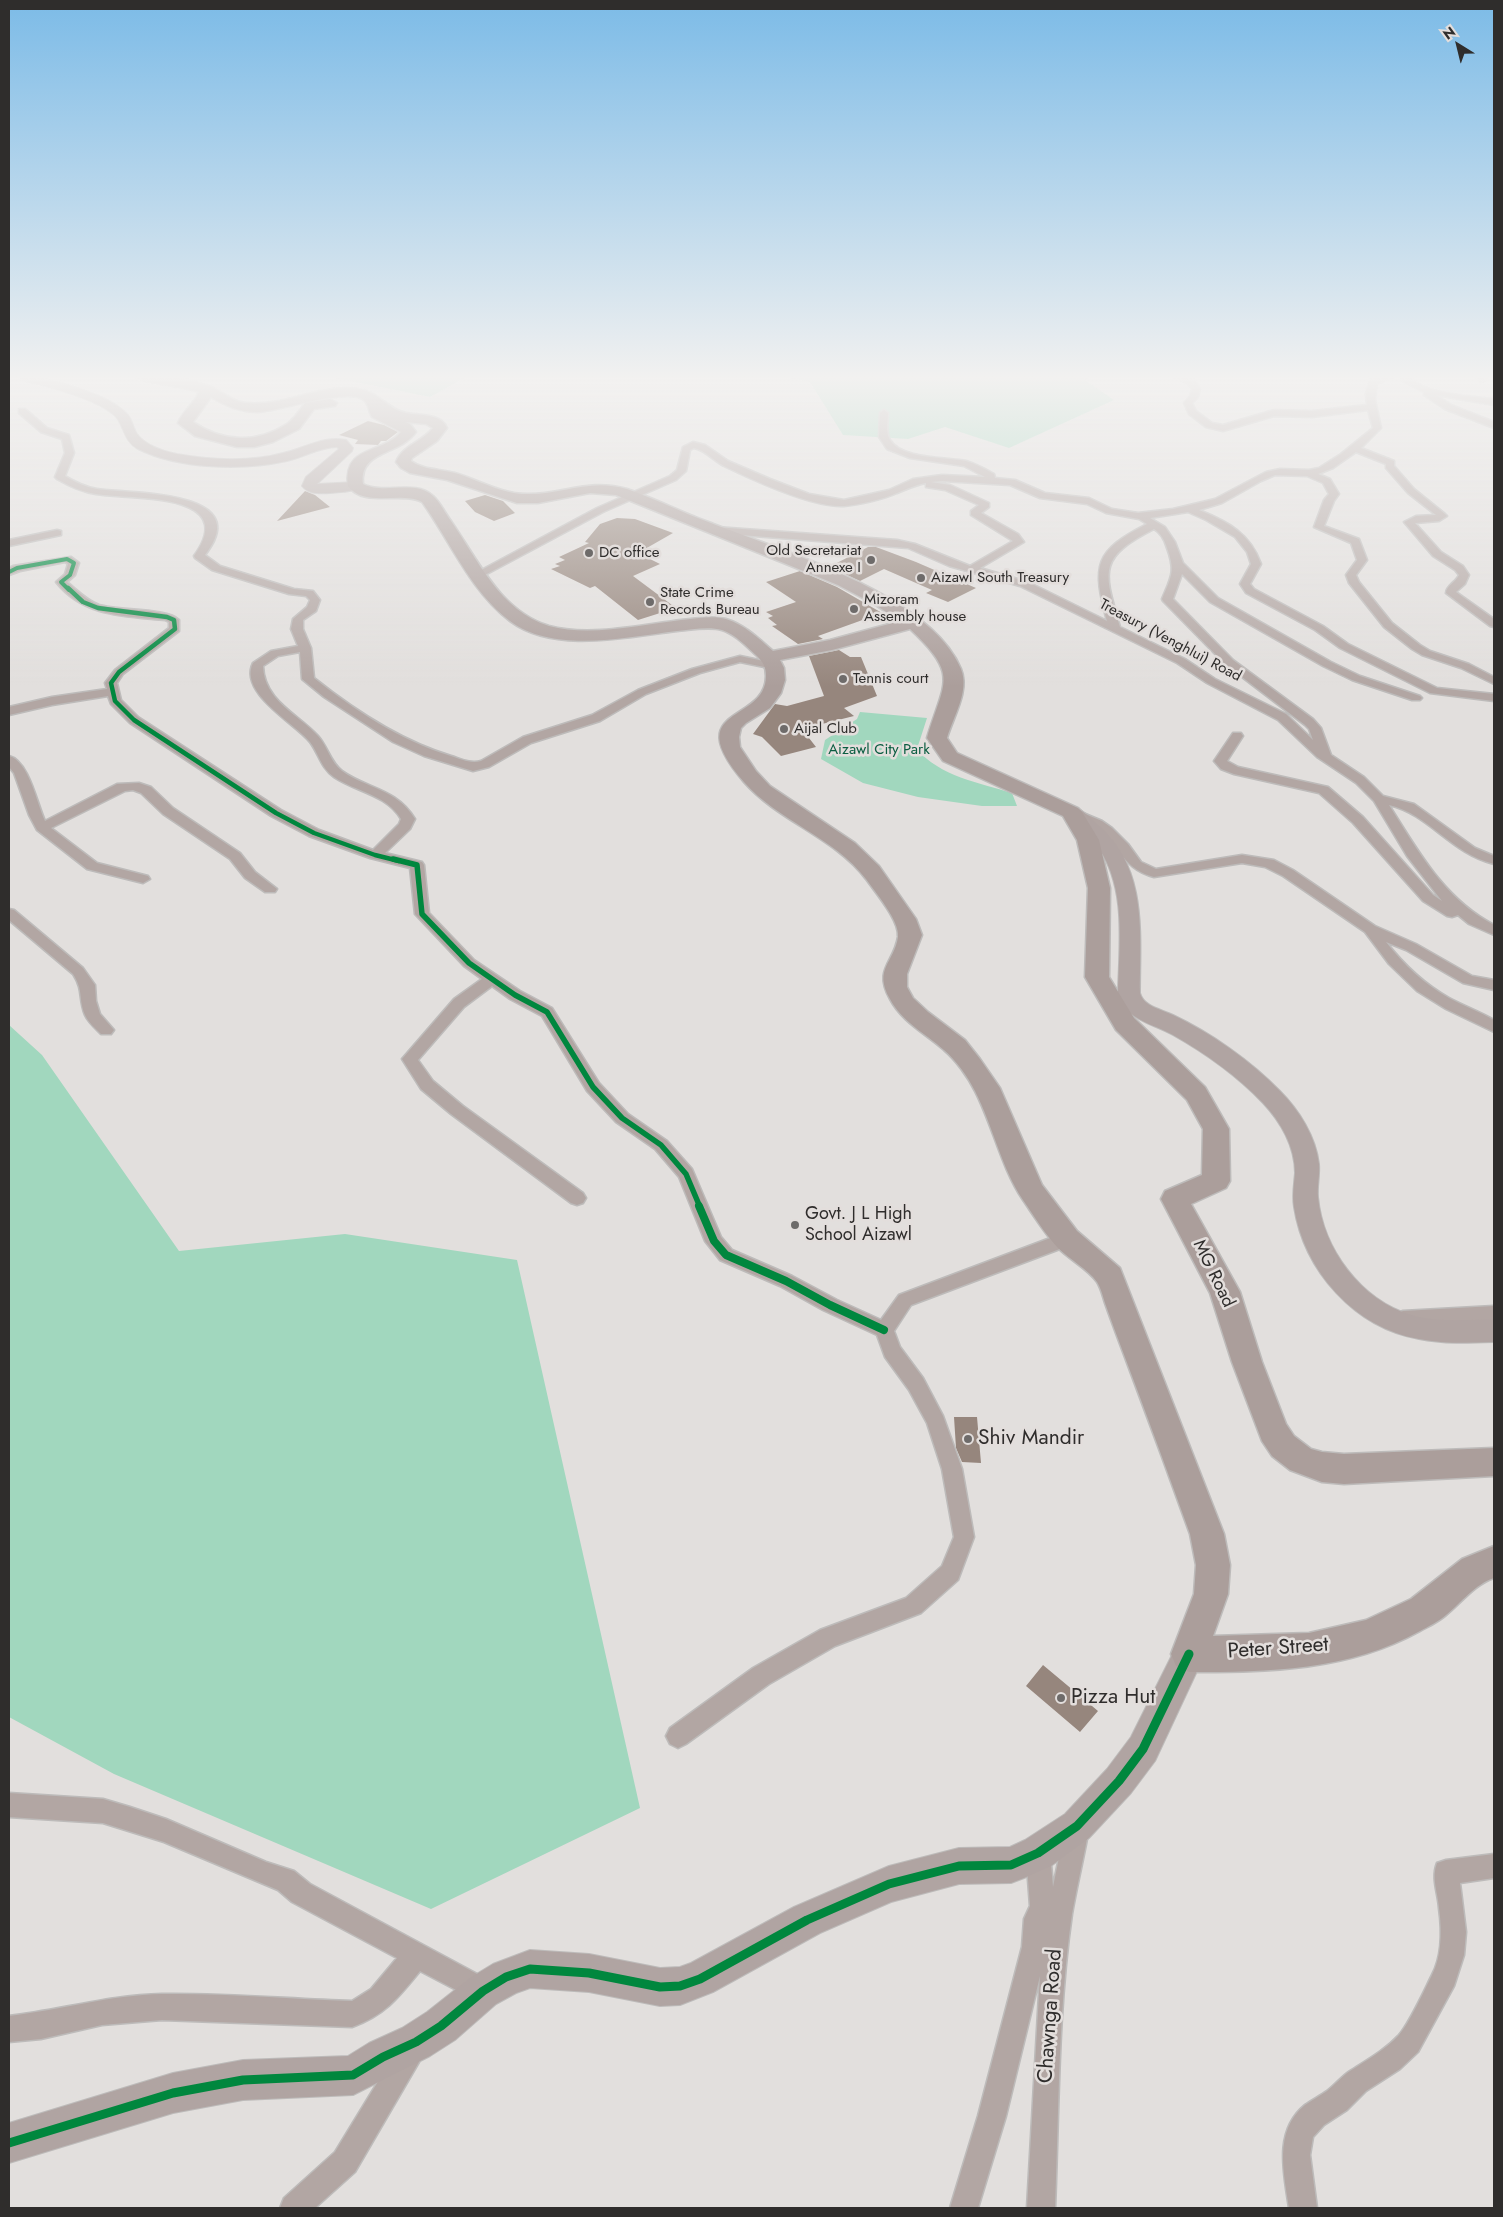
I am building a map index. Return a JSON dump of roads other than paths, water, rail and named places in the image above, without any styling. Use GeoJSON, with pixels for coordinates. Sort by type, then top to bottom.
{"type":"FeatureCollection","features":[{"type":"Feature","properties":{"kind":"main road"},"geometry":{"type":"LineString","coordinates":[[355,480],[356,486],[368,492],[424,496],[450,530],[494,597],[525,623],[569,634],[594,635],[720,623],[737,630],[771,662],[776,680],[772,693],[763,704],[739,719],[732,727],[729,736],[730,747],[749,775],[763,790],[847,848],[871,871],[891,898],[905,919],[910,935],[895,974],[895,987],[904,1003],[919,1018],[956,1046],[987,1088],[1007,1138],[1032,1190],[1067,1239],[1110,1276],[1207,1534],[1213,1565],[1211,1594],[1189,1654]]}},
{"type":"Feature","properties":{"kind":"main road"},"geometry":{"type":"LineString","coordinates":[[468,480],[521,498],[536,498],[595,488],[610,489],[759,546],[841,580],[913,623],[938,644],[952,670],[954,683],[937,738],[950,757],[1071,812]]}},
{"type":"Feature","properties":{"kind":"main road"},"geometry":{"type":"LineString","coordinates":[[771,662],[913,623]]}},
{"type":"Feature","properties":{"kind":"main road","name":"MG Road"},"geometry":{"type":"LineString","coordinates":[[1071,812],[1088,840],[1099,888],[1098,977],[1125,1024],[1196,1094],[1216,1129],[1216,1180],[1175,1199],[1226,1292],[1273,1432],[1283,1446],[1301,1460],[1322,1467],[1344,1469],[1494,1462]]}},
{"type":"Feature","properties":{"kind":"main road","name":"Peter Street"},"geometry":{"type":"LineString","coordinates":[[1189,1654],[1303,1652],[1328,1648],[1366,1638],[1423,1611],[1469,1572],[1494,1562]]}},
{"type":"Feature","properties":{"kind":"street"},"geometry":{"type":"LineString","coordinates":[[65,480],[70,484],[98,491],[168,499],[203,510],[210,520],[211,530],[206,549],[199,556],[216,568],[293,592],[309,594],[315,600],[312,609],[298,619],[297,624],[297,630],[305,648],[308,678],[328,695],[404,742],[428,753],[473,767],[485,764],[527,740],[596,718],[642,692],[696,671],[740,659],[771,662]]}},
{"type":"Feature","properties":{"kind":"street"},"geometry":{"type":"LineString","coordinates":[[310,480],[310,486],[316,489],[356,486]]}},
{"type":"Feature","properties":{"kind":"street"},"geometry":{"type":"LineString","coordinates":[[479,574],[600,510],[666,480]]}},
{"type":"Feature","properties":{"kind":"street"},"geometry":{"type":"LineString","coordinates":[[766,480],[806,496],[824,501],[844,503],[892,492],[913,482],[928,480]]}},
{"type":"Feature","properties":{"kind":"street"},"geometry":{"type":"LineString","coordinates":[[991,480],[1012,482],[1043,496],[1089,501],[1109,511],[1139,516],[1155,524],[1170,542],[1178,564],[1177,575],[1167,599],[1229,662],[1309,722],[1315,728],[1326,758]]}},
{"type":"Feature","properties":{"kind":"street"},"geometry":{"type":"LineString","coordinates":[[1139,516],[1188,509],[1229,496],[1245,484],[1254,480]]}},
{"type":"Feature","properties":{"kind":"street"},"geometry":{"type":"LineString","coordinates":[[1326,480],[1334,494],[1329,500],[1319,527],[1355,542],[1362,560],[1352,575],[1354,582],[1388,625],[1426,653],[1464,666],[1494,681]]}},
{"type":"Feature","properties":{"kind":"street"},"geometry":{"type":"LineString","coordinates":[[1401,480],[1442,516],[1439,518],[1416,519],[1409,522],[1437,554],[1459,568],[1464,575],[1461,582],[1450,590],[1451,593],[1494,624]]}},
{"type":"Feature","properties":{"kind":"street"},"geometry":{"type":"LineString","coordinates":[[913,482],[947,488],[986,505],[974,513],[1014,536],[1019,542],[972,569]]}},
{"type":"Feature","properties":{"kind":"street"},"geometry":{"type":"LineString","coordinates":[[1188,509],[1231,529],[1247,542],[1253,551],[1256,564],[1245,584],[1250,591],[1304,619],[1344,646],[1434,692],[1494,698]]}},
{"type":"Feature","properties":{"kind":"street"},"geometry":{"type":"LineString","coordinates":[[1116,628],[1102,583],[1104,563],[1115,546],[1155,524]]}},
{"type":"Feature","properties":{"kind":"street","name":"Treasury (Venghlui) Road"},"geometry":{"type":"LineString","coordinates":[[715,530],[897,542],[972,569],[1024,584],[1181,661],[1211,681],[1282,717],[1326,758],[1360,780],[1379,799],[1443,895],[1478,922]]}},
{"type":"Feature","properties":{"kind":"street"},"geometry":{"type":"LineString","coordinates":[[9,543],[57,533]]}},
{"type":"Feature","properties":{"kind":"street"},"geometry":{"type":"LineString","coordinates":[[9,572],[17,568],[67,559],[74,563],[70,575],[61,582],[83,602],[117,612],[167,617],[174,620],[175,629],[119,672],[110,683],[116,701],[134,720],[276,812],[314,833],[375,855],[417,865],[422,914],[469,963],[547,1012],[593,1087],[622,1118],[660,1146],[686,1174],[714,1241],[726,1255],[786,1281],[830,1305],[884,1330],[892,1351],[916,1384],[936,1422],[952,1469],[964,1537],[950,1573],[913,1606],[828,1638],[761,1676],[678,1736]]}},
{"type":"Feature","properties":{"kind":"street"},"geometry":{"type":"LineString","coordinates":[[1178,564],[1191,575],[1202,591],[1214,600],[1320,660],[1356,678],[1416,698]]}},
{"type":"Feature","properties":{"kind":"street"},"geometry":{"type":"LineString","coordinates":[[305,648],[275,653],[257,665],[256,673],[261,687],[275,705],[314,739],[322,757],[333,770],[382,794],[404,811],[408,818],[406,826],[375,855]]}},
{"type":"Feature","properties":{"kind":"street"},"geometry":{"type":"LineString","coordinates":[[1356,678],[1374,662]]}},
{"type":"Feature","properties":{"kind":"street"},"geometry":{"type":"LineString","coordinates":[[9,711],[52,701],[113,692]]}},
{"type":"Feature","properties":{"kind":"street"},"geometry":{"type":"LineString","coordinates":[[1237,736],[1220,760],[1225,766],[1234,770],[1323,790],[1358,820],[1428,898],[1447,910],[1478,922],[1494,931]]}},
{"type":"Feature","properties":{"kind":"street"},"geometry":{"type":"LineString","coordinates":[[9,760],[20,772],[42,826],[92,866],[143,879]]}},
{"type":"Feature","properties":{"kind":"street"},"geometry":{"type":"LineString","coordinates":[[42,826],[79,810],[122,787],[134,786],[146,790],[168,812],[235,856],[250,875],[270,889]]}},
{"type":"Feature","properties":{"kind":"street"},"geometry":{"type":"LineString","coordinates":[[1379,799],[1409,807],[1475,854],[1494,860]]}},
{"type":"Feature","properties":{"kind":"street"},"geometry":{"type":"LineString","coordinates":[[1071,812],[1097,824],[1107,831],[1123,846],[1136,865],[1154,873],[1242,859],[1260,860],[1288,873],[1370,929],[1411,947],[1468,980],[1494,985]]}},
{"type":"Feature","properties":{"kind":"street"},"geometry":{"type":"LineString","coordinates":[[1071,812],[1106,844],[1119,865],[1126,888],[1130,912],[1129,993],[1133,1003],[1145,1013],[1166,1021],[1212,1049],[1264,1090],[1283,1110],[1300,1138],[1308,1171],[1305,1194],[1308,1218],[1327,1260],[1356,1297],[1394,1319],[1417,1328],[1494,1331]]}},
{"type":"Feature","properties":{"kind":"street"},"geometry":{"type":"LineString","coordinates":[[9,913],[78,971],[88,984],[88,1001],[93,1016],[106,1030]]}},
{"type":"Feature","properties":{"kind":"street"},"geometry":{"type":"LineString","coordinates":[[1370,929],[1384,950],[1403,971],[1424,989],[1494,1027]]}},
{"type":"Feature","properties":{"kind":"street"},"geometry":{"type":"LineString","coordinates":[[492,979],[459,1003],[410,1058],[427,1085],[457,1110],[577,1198]]}},
{"type":"Feature","properties":{"kind":"street"},"geometry":{"type":"LineString","coordinates":[[884,1330],[905,1300],[1067,1239]]}},
{"type":"Feature","properties":{"kind":"street"},"geometry":{"type":"LineString","coordinates":[[1394,1319],[1494,1314]]}},
{"type":"Feature","properties":{"kind":"street"},"geometry":{"type":"LineString","coordinates":[[9,2143],[182,2091],[244,2080],[352,2075],[383,2057],[416,2042],[441,2026],[483,1991],[506,1977],[530,1969],[589,1973],[660,1987],[680,1986],[700,1979],[807,1920],[889,1884],[959,1866],[1011,1866],[1038,1853],[1077,1826],[1119,1781],[1143,1749],[1189,1654]]}},
{"type":"Feature","properties":{"kind":"street"},"geometry":{"type":"LineString","coordinates":[[9,1805],[103,1811],[166,1831],[285,1880],[301,1893],[483,1991]]}},
{"type":"Feature","properties":{"kind":"street","name":"Chawnga Road"},"geometry":{"type":"LineString","coordinates":[[1041,2208],[1049,2029],[1055,1956],[1060,1914],[1077,1826]]}},
{"type":"Feature","properties":{"kind":"street"},"geometry":{"type":"LineString","coordinates":[[964,2208],[992,2116],[1035,1947],[1037,1919],[1042,1906],[1038,1853]]}},
{"type":"Feature","properties":{"kind":"street"},"geometry":{"type":"LineString","coordinates":[[1303,2208],[1302,2183],[1296,2155],[1297,2142],[1302,2128],[1314,2115],[1337,2100],[1356,2082],[1391,2060],[1409,2043],[1445,1977],[1450,1955],[1452,1908],[1446,1872],[1494,1866]]}},
{"type":"Feature","properties":{"kind":"street"},"geometry":{"type":"LineString","coordinates":[[9,2029],[41,2026],[102,2012],[153,2007],[352,2014],[368,2009],[416,1955]]}},
{"type":"Feature","properties":{"kind":"street"},"geometry":{"type":"LineString","coordinates":[[294,2208],[345,2162],[416,2042]]}},
{"type":"Feature","properties":{"kind":"place","name":"DC office"},"geometry":{"type":"Point","coordinates":[589,553]}},
{"type":"Feature","properties":{"kind":"place","name":"Old Secretariat Annexe I"},"geometry":{"type":"Point","coordinates":[871,560]}},
{"type":"Feature","properties":{"kind":"place","name":"Aizawl South Treasury"},"geometry":{"type":"Point","coordinates":[921,578]}},
{"type":"Feature","properties":{"kind":"place","name":"State Crime Records Bureau"},"geometry":{"type":"Point","coordinates":[650,602]}},
{"type":"Feature","properties":{"kind":"place","name":"Mizoram Assembly house"},"geometry":{"type":"Point","coordinates":[854,609]}},
{"type":"Feature","properties":{"kind":"place","name":"Tennis court"},"geometry":{"type":"Point","coordinates":[843,679]}},
{"type":"Feature","properties":{"kind":"place","name":"Aijal Club"},"geometry":{"type":"Point","coordinates":[784,729]}},
{"type":"Feature","properties":{"kind":"place","name":"Govt. J L High School Aizawl"},"geometry":{"type":"Point","coordinates":[795,1225]}},
{"type":"Feature","properties":{"kind":"place","name":"Shiv Mandir"},"geometry":{"type":"Point","coordinates":[968,1439]}},
{"type":"Feature","properties":{"kind":"place","name":"Pizza Hut"},"geometry":{"type":"Point","coordinates":[1061,1698]}},
{"type":"Feature","properties":{"kind":"park label","name":"Aizawl City Park"},"geometry":{"type":"Point","coordinates":[879,750]}}]}
